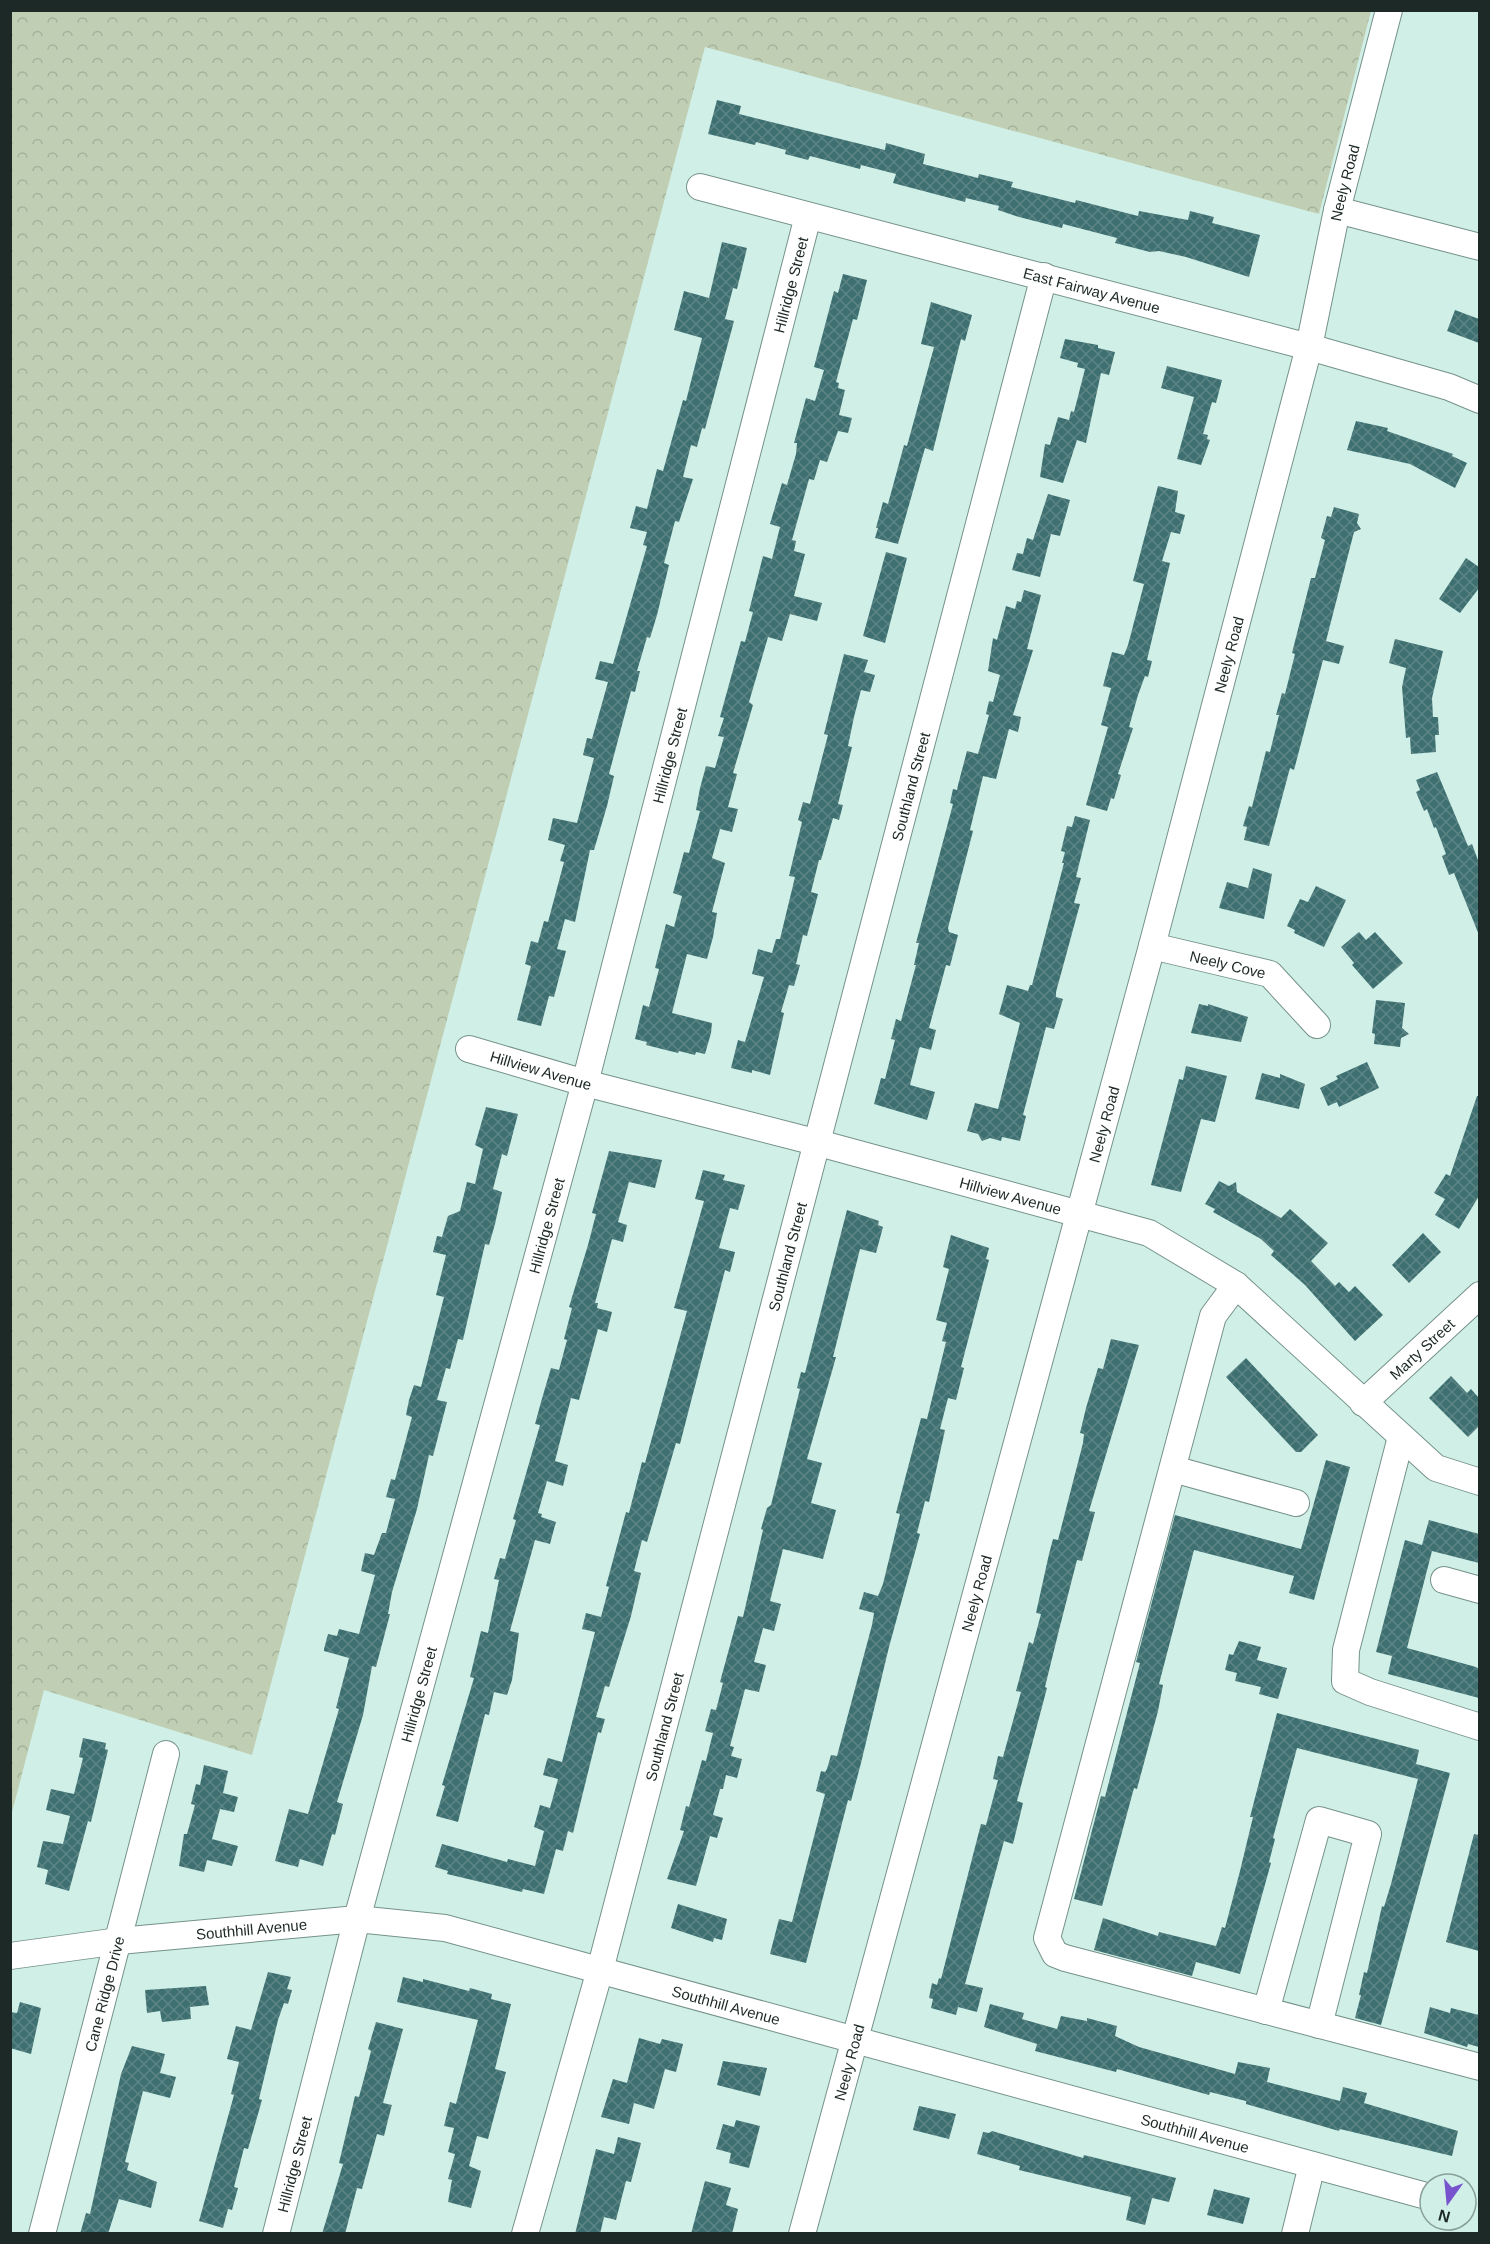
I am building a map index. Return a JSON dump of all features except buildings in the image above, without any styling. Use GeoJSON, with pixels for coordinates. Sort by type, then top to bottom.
{"type":"FeatureCollection","features":[{"type":"Feature","properties":{"kind":"street","name":"Neely Road"},"geometry":{"type":"LineString","coordinates":[[802,2234],[1152,945],[1309,347],[1336,210],[1389,10]]}},
{"type":"Feature","properties":{"kind":"street","name":"East Fairway Avenue"},"geometry":{"type":"LineString","coordinates":[[700,187],[1309,347],[1449,387],[1479,400]]}},
{"type":"Feature","properties":{"kind":"street"},"geometry":{"type":"LineString","coordinates":[[1336,210],[1479,247]]}},
{"type":"Feature","properties":{"kind":"street","name":"Hillridge Street"},"geometry":{"type":"LineString","coordinates":[[276,2234],[357,1919],[585,1083],[808,216]]}},
{"type":"Feature","properties":{"kind":"street","name":"Southland Street"},"geometry":{"type":"LineString","coordinates":[[525,2234],[600,1970],[815,1142],[1044,276]]}},
{"type":"Feature","properties":{"kind":"street","name":"Neely Cove"},"geometry":{"type":"LineString","coordinates":[[1152,945],[1270,974],[1317,1025]]}},
{"type":"Feature","properties":{"kind":"street","name":"Hillview Avenue"},"geometry":{"type":"LineString","coordinates":[[469,1049],[585,1083],[815,1142],[1149,1233],[1236,1285],[1436,1468],[1479,1482]]}},
{"type":"Feature","properties":{"kind":"street"},"geometry":{"type":"LineString","coordinates":[[1236,1285],[1214,1316],[1047,1938],[1055,1954],[1065,1958],[1479,2067]]}},
{"type":"Feature","properties":{"kind":"street","name":"Marty Street"},"geometry":{"type":"LineString","coordinates":[[1363,1403],[1479,1295]]}},
{"type":"Feature","properties":{"kind":"street"},"geometry":{"type":"LineString","coordinates":[[1401,1437],[1346,1650],[1346,1680],[1370,1692],[1479,1727]]}},
{"type":"Feature","properties":{"kind":"street"},"geometry":{"type":"LineString","coordinates":[[1173,1469],[1296,1503]]}},
{"type":"Feature","properties":{"kind":"street"},"geometry":{"type":"LineString","coordinates":[[1444,1580],[1479,1590]]}},
{"type":"Feature","properties":{"kind":"street","name":"Cane Ridge Drive"},"geometry":{"type":"LineString","coordinates":[[42,2234],[166,1754]]}},
{"type":"Feature","properties":{"kind":"street"},"geometry":{"type":"LineString","coordinates":[[1266,2011],[1319,1820],[1368,1834],[1319,2025]]}},
{"type":"Feature","properties":{"kind":"street","name":"Southhill Avenue"},"geometry":{"type":"LineString","coordinates":[[10,1956],[119,1941],[357,1919],[445,1928],[855,2038],[1418,2194]]}},
{"type":"Feature","properties":{"kind":"street"},"geometry":{"type":"LineString","coordinates":[[1295,2234],[1312,2165]]}},
{"type":"Feature","properties":{"kind":"green space"},"geometry":{"type":"Polygon","coordinates":[[[11,10],[1371,11],[1319,214],[705,47],[252,1755],[44,1690],[11,1816],[11,10]]]}}]}
